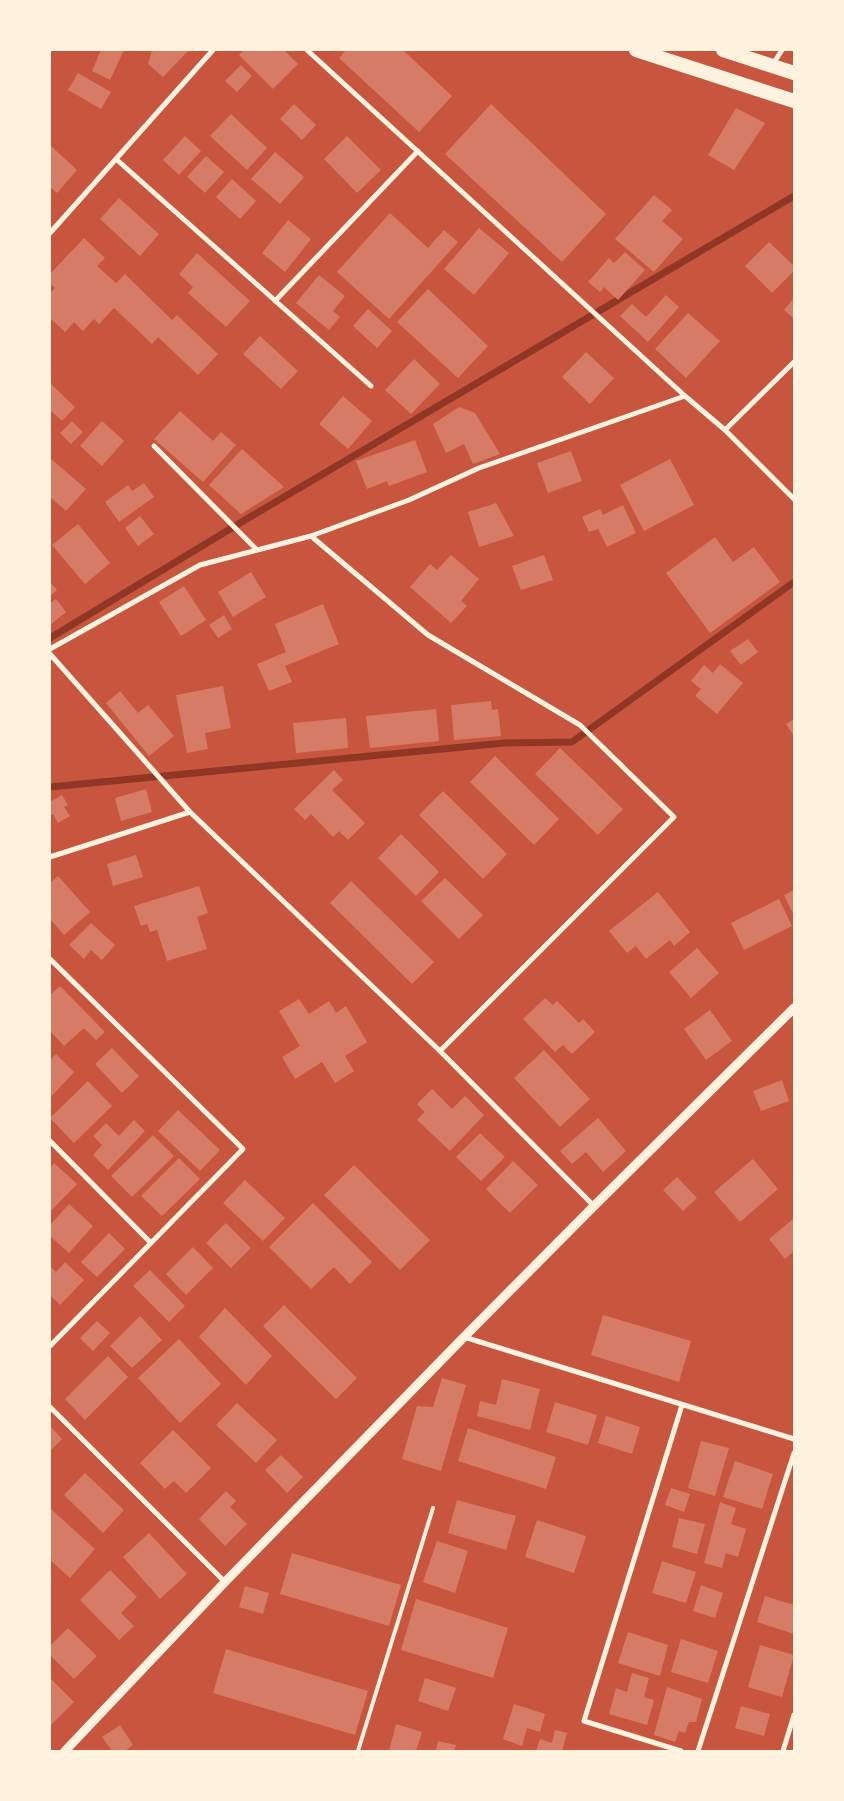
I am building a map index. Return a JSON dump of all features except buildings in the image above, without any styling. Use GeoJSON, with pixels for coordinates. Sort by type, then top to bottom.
{"type":"FeatureCollection","features":[{"type":"Feature","properties":{"kind":"highway"},"geometry":{"type":"LineString","coordinates":[[636,50],[794,101]]}},
{"type":"Feature","properties":{"kind":"highway"},"geometry":{"type":"LineString","coordinates":[[723,50],[794,73]]}},
{"type":"Feature","properties":{"kind":"street"},"geometry":{"type":"LineString","coordinates":[[50,233],[212,50]]}},
{"type":"Feature","properties":{"kind":"street"},"geometry":{"type":"LineString","coordinates":[[307,50],[685,396],[725,430],[794,499]]}},
{"type":"Feature","properties":{"kind":"street"},"geometry":{"type":"LineString","coordinates":[[772,65],[782,50]]}},
{"type":"Feature","properties":{"kind":"street"},"geometry":{"type":"LineString","coordinates":[[275,301],[418,151]]}},
{"type":"Feature","properties":{"kind":"street"},"geometry":{"type":"LineString","coordinates":[[116,159],[371,386]]}},
{"type":"Feature","properties":{"kind":"street"},"geometry":{"type":"LineString","coordinates":[[725,430],[794,362]]}},
{"type":"Feature","properties":{"kind":"street"},"geometry":{"type":"LineString","coordinates":[[50,649],[200,565],[311,536],[409,500],[479,468],[685,396]]}},
{"type":"Feature","properties":{"kind":"street"},"geometry":{"type":"LineString","coordinates":[[154,446],[257,550]]}},
{"type":"Feature","properties":{"kind":"street"},"geometry":{"type":"LineString","coordinates":[[311,536],[428,634],[580,725],[674,817],[440,1051]]}},
{"type":"Feature","properties":{"kind":"street"},"geometry":{"type":"LineString","coordinates":[[50,654],[190,812],[440,1051],[594,1206]]}},
{"type":"Feature","properties":{"kind":"street"},"geometry":{"type":"LineString","coordinates":[[50,858],[190,812]]}},
{"type":"Feature","properties":{"kind":"street"},"geometry":{"type":"LineString","coordinates":[[50,959],[243,1149],[50,1346]]}},
{"type":"Feature","properties":{"kind":"street"},"geometry":{"type":"LineString","coordinates":[[65,1751],[225,1582],[464,1337],[794,1008]]}},
{"type":"Feature","properties":{"kind":"street"},"geometry":{"type":"LineString","coordinates":[[50,1141],[151,1243]]}},
{"type":"Feature","properties":{"kind":"street"},"geometry":{"type":"LineString","coordinates":[[464,1337],[794,1439]]}},
{"type":"Feature","properties":{"kind":"street"},"geometry":{"type":"LineString","coordinates":[[681,1751],[584,1720],[682,1405]]}},
{"type":"Feature","properties":{"kind":"street"},"geometry":{"type":"LineString","coordinates":[[50,1407],[225,1582]]}},
{"type":"Feature","properties":{"kind":"street"},"geometry":{"type":"LineString","coordinates":[[698,1751],[794,1453]]}},
{"type":"Feature","properties":{"kind":"street"},"geometry":{"type":"LineString","coordinates":[[783,1751],[794,1715]]}},
{"type":"Feature","properties":{"kind":"lane"},"geometry":{"type":"LineString","coordinates":[[358,1751],[433,1508]]}},
{"type":"Feature","properties":{"kind":"waterway"},"geometry":{"type":"LineString","coordinates":[[50,638],[245,520],[794,196]]}},
{"type":"Feature","properties":{"kind":"waterway"},"geometry":{"type":"LineString","coordinates":[[50,787],[504,743],[572,742],[794,582]]}}]}
